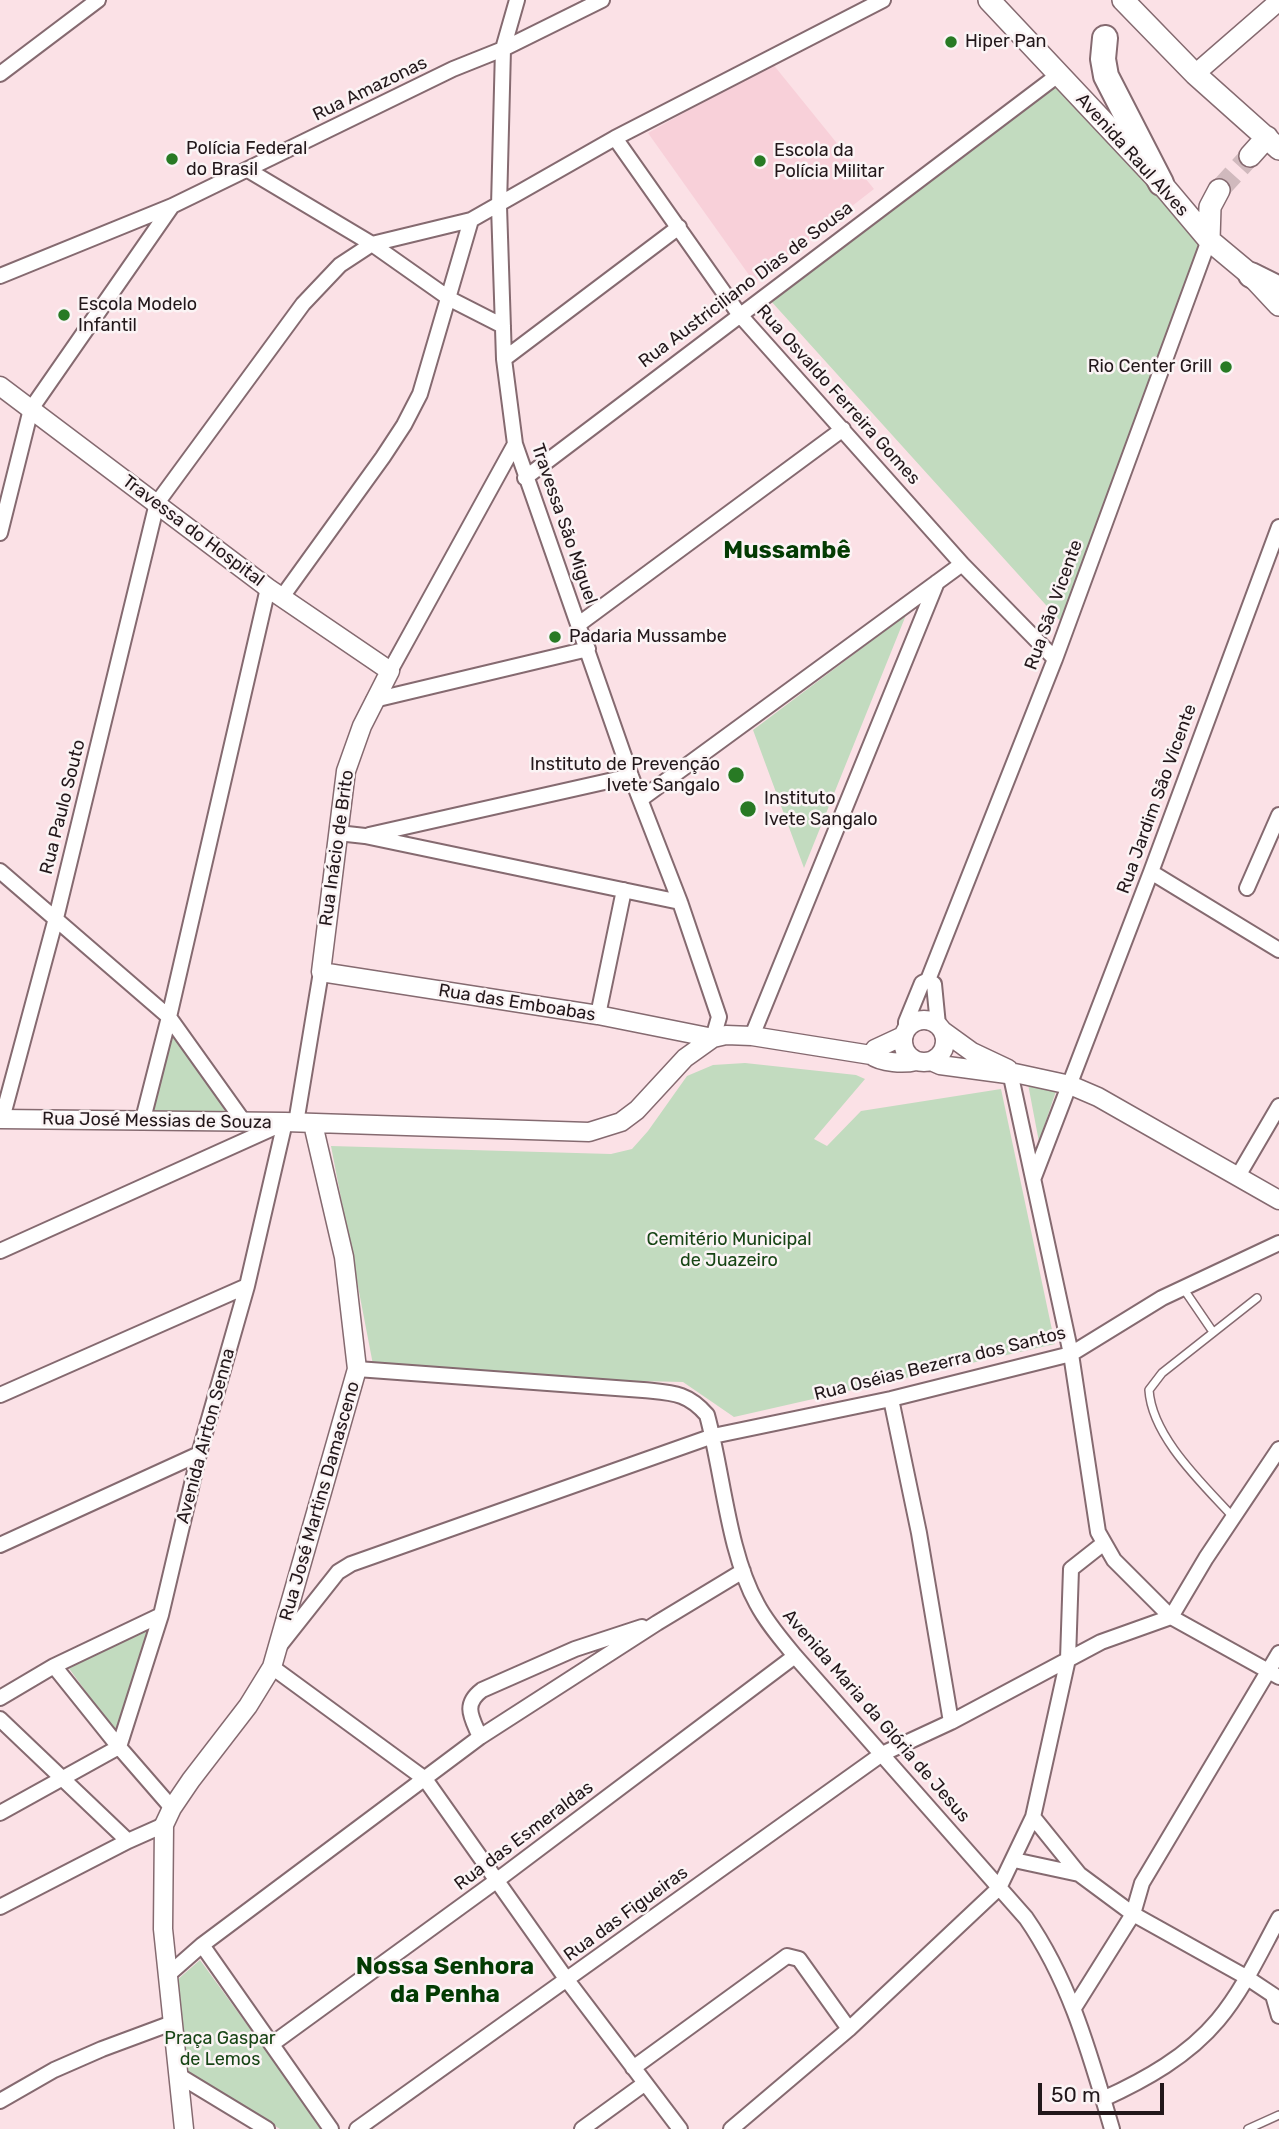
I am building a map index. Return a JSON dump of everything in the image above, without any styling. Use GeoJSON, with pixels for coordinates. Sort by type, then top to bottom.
{"type":"FeatureCollection","features":[{"type":"Feature","properties":{"kind":"highway"},"geometry":{"type":"LineString","coordinates":[[1105,38],[1105,76],[1161,183]]}},
{"type":"Feature","properties":{"kind":"highway"},"geometry":{"type":"LineString","coordinates":[[1251,275],[1279,289]]}},
{"type":"Feature","properties":{"kind":"main road","name":"Avenida Raul Alves"},"geometry":{"type":"LineString","coordinates":[[989,0],[1161,183],[1209,240],[1251,275],[1279,304]]}},
{"type":"Feature","properties":{"kind":"main road"},"geometry":{"type":"LineString","coordinates":[[1123,0],[1195,74],[1273,143],[1250,156]]}},
{"type":"Feature","properties":{"kind":"main road"},"geometry":{"type":"LineString","coordinates":[[1209,240],[1208,215],[1219,190]]}},
{"type":"Feature","properties":{"kind":"street"},"geometry":{"type":"LineString","coordinates":[[0,74],[98,0]]}},
{"type":"Feature","properties":{"kind":"street","name":"Travessa São Miguel"},"geometry":{"type":"LineString","coordinates":[[517,0],[503,49],[499,206],[503,359],[515,444],[719,1017],[713,1038]]}},
{"type":"Feature","properties":{"kind":"street","name":"Rua Amazonas"},"geometry":{"type":"LineString","coordinates":[[0,276],[172,206],[453,69],[503,49],[602,0]]}},
{"type":"Feature","properties":{"kind":"street"},"geometry":{"type":"LineString","coordinates":[[157,503],[303,304],[340,265],[372,244],[471,220],[615,138],[883,0]]}},
{"type":"Feature","properties":{"kind":"street"},"geometry":{"type":"LineString","coordinates":[[1195,74],[1279,1]]}},
{"type":"Feature","properties":{"kind":"street","name":"Rua Austriciliano Dias de Sousa"},"geometry":{"type":"LineString","coordinates":[[525,478],[1058,75]]}},
{"type":"Feature","properties":{"kind":"street","name":"Rua Osvaldo Ferreira Gomes"},"geometry":{"type":"LineString","coordinates":[[615,138],[739,314],[962,564],[1055,659]]}},
{"type":"Feature","properties":{"kind":"street"},"geometry":{"type":"LineString","coordinates":[[248,170],[372,244],[450,299],[503,326]]}},
{"type":"Feature","properties":{"kind":"street"},"geometry":{"type":"LineString","coordinates":[[0,533],[31,409],[172,206]]}},
{"type":"Feature","properties":{"kind":"street"},"geometry":{"type":"LineString","coordinates":[[143,1119],[275,593],[404,425],[420,394],[471,220]]}},
{"type":"Feature","properties":{"kind":"street"},"geometry":{"type":"LineString","coordinates":[[503,359],[679,227]]}},
{"type":"Feature","properties":{"kind":"street","name":"Rua São Vicente"},"geometry":{"type":"LineString","coordinates":[[905,1033],[906,1022],[922,983],[928,980],[1055,659],[1209,240]]}},
{"type":"Feature","properties":{"kind":"street","name":"Travessa do Hospital"},"geometry":{"type":"LineString","coordinates":[[0,386],[275,593],[390,671]]}},
{"type":"Feature","properties":{"kind":"street"},"geometry":{"type":"LineString","coordinates":[[579,624],[843,429]]}},
{"type":"Feature","properties":{"kind":"street","name":"Rua Inácio de Brito"},"geometry":{"type":"LineString","coordinates":[[298,1123],[321,972],[346,771],[374,700],[515,444]]}},
{"type":"Feature","properties":{"kind":"street","name":"Rua Paulo Souto"},"geometry":{"type":"LineString","coordinates":[[1,1119],[56,918],[157,503]]}},
{"type":"Feature","properties":{"kind":"street","name":"Rua Jardim São Vicente"},"geometry":{"type":"LineString","coordinates":[[1034,1178],[1279,527]]}},
{"type":"Feature","properties":{"kind":"street"},"geometry":{"type":"LineString","coordinates":[[641,799],[962,564]]}},
{"type":"Feature","properties":{"kind":"street"},"geometry":{"type":"LineString","coordinates":[[752,1036],[937,582]]}},
{"type":"Feature","properties":{"kind":"street"},"geometry":{"type":"LineString","coordinates":[[374,700],[588,649]]}},
{"type":"Feature","properties":{"kind":"street"},"geometry":{"type":"LineString","coordinates":[[365,836],[631,776]]}},
{"type":"Feature","properties":{"kind":"street"},"geometry":{"type":"LineString","coordinates":[[1247,888],[1279,815]]}},
{"type":"Feature","properties":{"kind":"street"},"geometry":{"type":"LineString","coordinates":[[338,833],[365,836],[680,902]]}},
{"type":"Feature","properties":{"kind":"street"},"geometry":{"type":"LineString","coordinates":[[0,871],[169,1017],[244,1122]]}},
{"type":"Feature","properties":{"kind":"street"},"geometry":{"type":"LineString","coordinates":[[1151,872],[1279,950]]}},
{"type":"Feature","properties":{"kind":"street"},"geometry":{"type":"LineString","coordinates":[[598,1015],[624,891]]}},
{"type":"Feature","properties":{"kind":"street","name":"Rua das Emboabas"},"geometry":{"type":"LineString","coordinates":[[321,972],[598,1015],[713,1038],[726,1035],[752,1036],[871,1055]]}},
{"type":"Feature","properties":{"kind":"street"},"geometry":{"type":"LineString","coordinates":[[928,980],[934,984],[941,1028],[945,1045],[942,1052],[924,1061],[907,1063],[875,1059],[871,1055],[875,1049],[905,1033],[911,1024],[925,1019],[941,1028],[972,1052],[1007,1068],[1010,1072],[1071,1354],[1098,1532],[1114,1560],[1171,1617],[1274,1674]]}},
{"type":"Feature","properties":{"kind":"street"},"geometry":{"type":"LineString","coordinates":[[905,1033],[905,1051],[924,1061],[1007,1074],[1010,1072],[1070,1085],[1098,1097],[1279,1200]]}},
{"type":"Feature","properties":{"kind":"street","name":"Rua José Messias de Souza"},"geometry":{"type":"LineString","coordinates":[[1,1119],[143,1119],[589,1132],[621,1122],[637,1110],[685,1058],[713,1038]]}},
{"type":"Feature","properties":{"kind":"street"},"geometry":{"type":"LineString","coordinates":[[1238,1176],[1279,1106]]}},
{"type":"Feature","properties":{"kind":"street"},"geometry":{"type":"LineString","coordinates":[[0,1251],[298,1123]]}},
{"type":"Feature","properties":{"kind":"street","name":"Avenida Airton Senna"},"geometry":{"type":"LineString","coordinates":[[119,1747],[161,1615],[199,1454],[247,1286],[298,1123]]}},
{"type":"Feature","properties":{"kind":"street","name":"Rua José Martins Damasceno"},"geometry":{"type":"LineString","coordinates":[[164,1825],[172,1808],[248,1706],[272,1667],[357,1369],[344,1258],[298,1123]]}},
{"type":"Feature","properties":{"kind":"street","name":"Rua Oséias Bezerra dos Santos"},"geometry":{"type":"LineString","coordinates":[[278,1647],[344,1567],[713,1436],[891,1399],[1071,1354],[1162,1298],[1279,1243]]}},
{"type":"Feature","properties":{"kind":"street"},"geometry":{"type":"LineString","coordinates":[[0,1395],[247,1286]]}},
{"type":"Feature","properties":{"kind":"street","name":"Avenida Maria da Glória de Jesus"},"geometry":{"type":"LineString","coordinates":[[357,1369],[681,1394],[697,1404],[707,1415],[743,1571],[757,1604],[795,1656],[1041,1939],[1065,1983],[1112,2129]]}},
{"type":"Feature","properties":{"kind":"street"},"geometry":{"type":"LineString","coordinates":[[891,1399],[919,1533],[951,1723]]}},
{"type":"Feature","properties":{"kind":"street"},"geometry":{"type":"LineString","coordinates":[[1171,1617],[1279,1449]]}},
{"type":"Feature","properties":{"kind":"street"},"geometry":{"type":"LineString","coordinates":[[0,1545],[199,1454]]}},
{"type":"Feature","properties":{"kind":"street"},"geometry":{"type":"LineString","coordinates":[[731,2129],[849,2029],[999,1888],[1033,1817],[1069,1659],[1071,1569],[1104,1543]]}},
{"type":"Feature","properties":{"kind":"street"},"geometry":{"type":"LineString","coordinates":[[169,1974],[202,1945],[480,1737],[743,1571]]}},
{"type":"Feature","properties":{"kind":"street"},"geometry":{"type":"LineString","coordinates":[[0,1698],[54,1666],[161,1615]]}},
{"type":"Feature","properties":{"kind":"street","name":"Rua das Figueiras"},"geometry":{"type":"LineString","coordinates":[[357,2129],[881,1754],[951,1723],[1101,1642],[1171,1617]]}},
{"type":"Feature","properties":{"kind":"street"},"geometry":{"type":"LineString","coordinates":[[480,1737],[470,1704],[474,1696],[482,1690],[575,1649],[657,1623]]}},
{"type":"Feature","properties":{"kind":"street"},"geometry":{"type":"LineString","coordinates":[[1074,2008],[1133,1914],[1142,1884],[1274,1674],[1279,1653]]}},
{"type":"Feature","properties":{"kind":"street","name":"Rua das Esmeraldas"},"geometry":{"type":"LineString","coordinates":[[272,2044],[496,1881],[795,1656]]}},
{"type":"Feature","properties":{"kind":"street"},"geometry":{"type":"LineString","coordinates":[[54,1666],[172,1808]]}},
{"type":"Feature","properties":{"kind":"street"},"geometry":{"type":"LineString","coordinates":[[272,1667],[425,1779],[567,1980],[680,2129]]}},
{"type":"Feature","properties":{"kind":"street"},"geometry":{"type":"LineString","coordinates":[[0,1719],[128,1841]]}},
{"type":"Feature","properties":{"kind":"street"},"geometry":{"type":"LineString","coordinates":[[0,1814],[119,1747]]}},
{"type":"Feature","properties":{"kind":"street"},"geometry":{"type":"LineString","coordinates":[[1033,1817],[1079,1874],[1133,1914],[1247,1977],[1276,1997],[1279,2016]]}},
{"type":"Feature","properties":{"kind":"street"},"geometry":{"type":"LineString","coordinates":[[0,1907],[164,1825],[163,1928],[184,2129]]}},
{"type":"Feature","properties":{"kind":"street"},"geometry":{"type":"LineString","coordinates":[[1014,1860],[1079,1874]]}},
{"type":"Feature","properties":{"kind":"street"},"geometry":{"type":"LineString","coordinates":[[1103,2099],[1143,2079],[1197,2042],[1218,2021],[1247,1977],[1279,1919]]}},
{"type":"Feature","properties":{"kind":"street"},"geometry":{"type":"LineString","coordinates":[[202,1945],[331,2129]]}},
{"type":"Feature","properties":{"kind":"street"},"geometry":{"type":"LineString","coordinates":[[632,2068],[787,1956],[799,1959],[849,2029]]}},
{"type":"Feature","properties":{"kind":"street"},"geometry":{"type":"LineString","coordinates":[[0,2101],[54,2070],[172,2023]]}},
{"type":"Feature","properties":{"kind":"street"},"geometry":{"type":"LineString","coordinates":[[178,2075],[267,2129]]}},
{"type":"Feature","properties":{"kind":"street"},"geometry":{"type":"LineString","coordinates":[[583,2129],[645,2084]]}},
{"type":"Feature","properties":{"kind":"lane"},"geometry":{"type":"LineString","coordinates":[[1183,1288],[1213,1332]]}},
{"type":"Feature","properties":{"kind":"lane"},"geometry":{"type":"LineString","coordinates":[[1233,1517],[1173,1448],[1157,1420],[1150,1396],[1151,1387],[1162,1373],[1257,1298]]}},
{"type":"Feature","properties":{"kind":"lane"},"geometry":{"type":"LineString","coordinates":[[1248,2129],[1279,2115]]}},
{"type":"Feature","properties":{"kind":"shaded area","name":"Escola da Polícia Militar"},"geometry":{"type":"Polygon","coordinates":[[[772,63],[874,189],[754,282],[648,133],[772,63]]]}},
{"type":"Feature","properties":{"kind":"green space"},"geometry":{"type":"Polygon","coordinates":[[[1067,76],[1210,229],[1064,625],[770,300],[1067,76]]]}},
{"type":"Feature","properties":{"kind":"green space"},"geometry":{"type":"Polygon","coordinates":[[[906,615],[804,868],[753,730],[906,615]]]}},
{"type":"Feature","properties":{"kind":"green space"},"geometry":{"type":"Polygon","coordinates":[[[169,1017],[244,1122],[143,1119],[169,1017]]]}},
{"type":"Feature","properties":{"kind":"green space","name":"Cemitério Municipal de Juazeiro"},"geometry":{"type":"Polygon","coordinates":[[[745,1063],[856,1075],[865,1079],[814,1139],[827,1146],[861,1111],[1001,1089],[1055,1344],[734,1417],[683,1382],[375,1375],[331,1146],[611,1154],[632,1149],[687,1076],[713,1065],[745,1063]]]}},
{"type":"Feature","properties":{"kind":"green space"},"geometry":{"type":"Polygon","coordinates":[[[1028,1084],[1057,1088],[1039,1142],[1028,1084]]]}},
{"type":"Feature","properties":{"kind":"green space"},"geometry":{"type":"Polygon","coordinates":[[[157,1623],[116,1733],[68,1667],[157,1623]]]}},
{"type":"Feature","properties":{"kind":"green space","name":"Praça Gaspar de Lemos"},"geometry":{"type":"Polygon","coordinates":[[[200,1960],[323,2129],[280,2129],[189,2072],[177,1980],[200,1960]]]}},
{"type":"Feature","properties":{"kind":"tunnel"},"geometry":{"type":"LineString","coordinates":[[1219,190],[1250,156]]}},
{"type":"Feature","properties":{"kind":"place","name":"Hiper Pan"},"geometry":{"type":"Point","coordinates":[951,42]}},
{"type":"Feature","properties":{"kind":"place","name":"Polícia Federal do Brasil"},"geometry":{"type":"Point","coordinates":[172,159]}},
{"type":"Feature","properties":{"kind":"place","name":"Escola da Polícia Militar"},"geometry":{"type":"Point","coordinates":[760,161]}},
{"type":"Feature","properties":{"kind":"place","name":"Escola Modelo Infantil"},"geometry":{"type":"Point","coordinates":[64,315]}},
{"type":"Feature","properties":{"kind":"place","name":"Rio Center Grill"},"geometry":{"type":"Point","coordinates":[1226,367]}},
{"type":"Feature","properties":{"kind":"place","name":"Padaria Mussambe"},"geometry":{"type":"Point","coordinates":[555,637]}},
{"type":"Feature","properties":{"kind":"place","name":"Instituto de Prevenção Ivete Sangalo"},"geometry":{"type":"Point","coordinates":[736,775]}},
{"type":"Feature","properties":{"kind":"place","name":"Instituto Ivete Sangalo"},"geometry":{"type":"Point","coordinates":[748,809]}},
{"type":"Feature","properties":{"kind":"district","name":"Mussambê"},"geometry":{"type":"Point","coordinates":[787,551]}},
{"type":"Feature","properties":{"kind":"district","name":"Nossa Senhora da Penha"},"geometry":{"type":"Point","coordinates":[445,1981]}}]}
